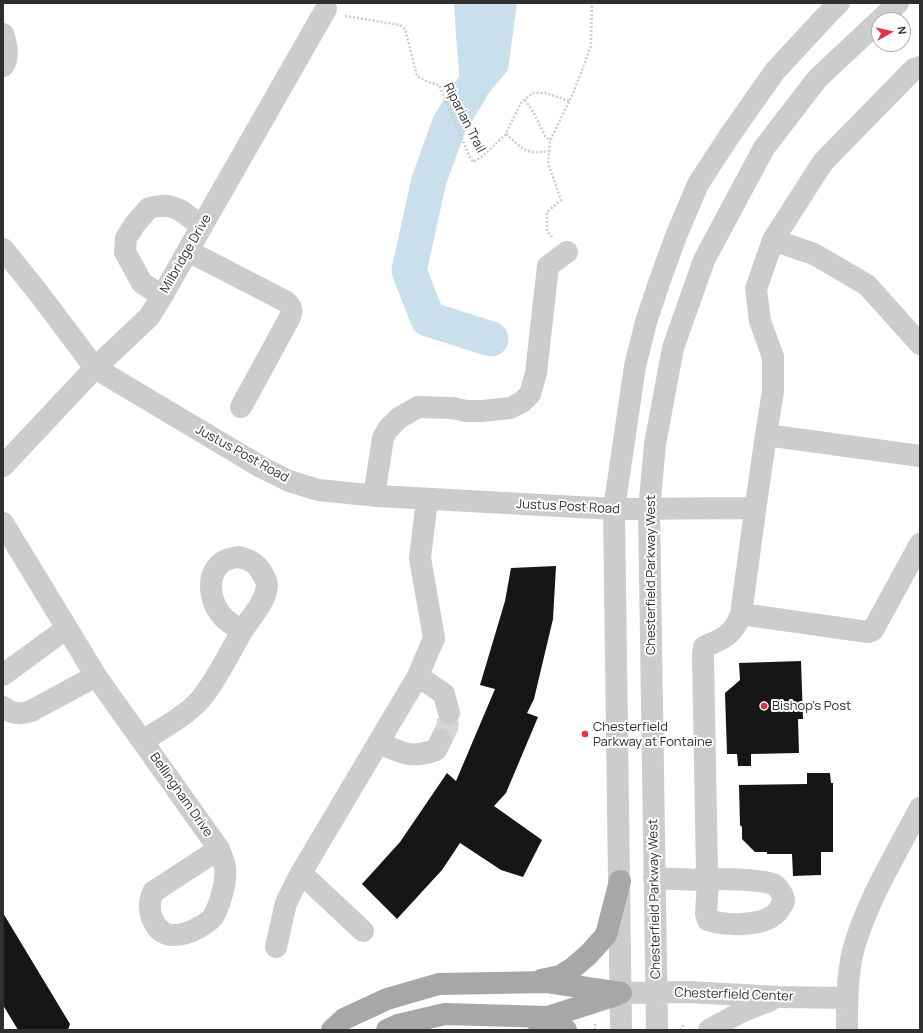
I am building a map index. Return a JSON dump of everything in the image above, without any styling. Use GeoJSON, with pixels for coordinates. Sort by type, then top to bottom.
{"type":"FeatureCollection","features":[{"type":"Feature","properties":{"kind":"main road"},"geometry":{"type":"LineString","coordinates":[[528,983],[560,976],[573,968],[597,945],[606,935],[620,881]]}},
{"type":"Feature","properties":{"kind":"main road"},"geometry":{"type":"LineString","coordinates":[[332,1030],[344,1019],[387,999],[439,984],[547,982],[621,993]]}},
{"type":"Feature","properties":{"kind":"main road"},"geometry":{"type":"LineString","coordinates":[[387,1030],[398,1025],[445,1014],[548,1017],[621,993]]}},
{"type":"Feature","properties":{"kind":"main road"},"geometry":{"type":"LineString","coordinates":[[524,1016],[562,1027],[566,1030]]}},
{"type":"Feature","properties":{"kind":"street"},"geometry":{"type":"LineString","coordinates":[[621,1030],[614,509],[635,366],[646,322],[676,236],[698,184],[775,71],[839,3]]}},
{"type":"Feature","properties":{"kind":"street","name":"Chesterfield Parkway West"},"geometry":{"type":"LineString","coordinates":[[657,1030],[649,510],[655,444],[673,348],[704,260],[764,148],[816,79],[898,3]]}},
{"type":"Feature","properties":{"kind":"street","name":"Milbridge Drive"},"geometry":{"type":"LineString","coordinates":[[3,466],[95,368],[149,317],[326,9]]}},
{"type":"Feature","properties":{"kind":"street"},"geometry":{"type":"LineString","coordinates":[[3,34],[7,51],[5,64],[3,66]]}},
{"type":"Feature","properties":{"kind":"street"},"geometry":{"type":"LineString","coordinates":[[654,878],[703,879],[707,873],[704,647],[720,640],[730,632],[737,625],[741,614],[773,391],[773,357],[760,322],[756,289],[773,240],[823,162],[914,70],[920,67]]}},
{"type":"Feature","properties":{"kind":"street"},"geometry":{"type":"LineString","coordinates":[[162,296],[142,283],[125,252],[126,238],[134,224],[149,208],[169,206],[180,210],[202,226]]}},
{"type":"Feature","properties":{"kind":"street"},"geometry":{"type":"LineString","coordinates":[[773,240],[814,254],[867,286],[920,344]]}},
{"type":"Feature","properties":{"kind":"street","name":"Justus Post Road"},"geometry":{"type":"LineString","coordinates":[[3,249],[37,291],[95,368],[261,467],[289,481],[318,490],[427,500],[649,510],[751,508],[756,504]]}},
{"type":"Feature","properties":{"kind":"street"},"geometry":{"type":"LineString","coordinates":[[188,251],[290,305],[292,313],[241,407]]}},
{"type":"Feature","properties":{"kind":"street"},"geometry":{"type":"LineString","coordinates":[[374,496],[383,438],[388,429],[399,418],[418,408],[446,408],[466,411],[510,408],[522,402],[530,394],[536,373],[548,266],[567,252]]}},
{"type":"Feature","properties":{"kind":"street"},"geometry":{"type":"LineString","coordinates":[[766,435],[920,456]]}},
{"type":"Feature","properties":{"kind":"street"},"geometry":{"type":"LineString","coordinates":[[276,947],[286,903],[301,873],[418,676],[434,638],[420,558],[427,500]]}},
{"type":"Feature","properties":{"kind":"street","name":"Bellingham Drive"},"geometry":{"type":"LineString","coordinates":[[3,523],[96,676],[219,849]]}},
{"type":"Feature","properties":{"kind":"street"},"geometry":{"type":"LineString","coordinates":[[741,614],[868,632],[873,630],[920,544]]}},
{"type":"Feature","properties":{"kind":"street"},"geometry":{"type":"LineString","coordinates":[[3,675],[67,628]]}},
{"type":"Feature","properties":{"kind":"street","name":"Bellingham Drive"},"geometry":{"type":"LineString","coordinates":[[143,741],[187,712],[204,696],[242,631]]}},
{"type":"Feature","properties":{"kind":"street"},"geometry":{"type":"LineString","coordinates":[[3,707],[16,714],[25,714],[96,676]]}},
{"type":"Feature","properties":{"kind":"street"},"geometry":{"type":"LineString","coordinates":[[418,676],[444,694],[449,713]]}},
{"type":"Feature","properties":{"kind":"street"},"geometry":{"type":"LineString","coordinates":[[379,743],[409,755],[423,755],[436,750],[441,740]]}},
{"type":"Feature","properties":{"kind":"street"},"geometry":{"type":"LineString","coordinates":[[847,1030],[847,998],[853,952],[867,911],[920,808]]}},
{"type":"Feature","properties":{"kind":"street"},"geometry":{"type":"LineString","coordinates":[[301,873],[363,931]]}},
{"type":"Feature","properties":{"kind":"street","name":"Chesterfield Center"},"geometry":{"type":"LineString","coordinates":[[621,993],[689,992],[780,997],[847,998]]}},
{"type":"Feature","properties":{"kind":"street"},"geometry":{"type":"LineString","coordinates":[[709,1030],[741,1012],[780,997]]}},
{"type":"Feature","properties":{"kind":"path"},"geometry":{"type":"LineString","coordinates":[[567,252],[547,231],[547,212],[561,200],[548,163],[550,141],[569,101],[591,46],[592,3]]}},
{"type":"Feature","properties":{"kind":"path","name":"Riparian Trail"},"geometry":{"type":"LineString","coordinates":[[326,9],[340,16],[400,25],[405,29],[417,76],[428,82],[439,85],[473,162],[491,149],[506,134],[521,103],[525,100]]}},
{"type":"Feature","properties":{"kind":"path"},"geometry":{"type":"LineString","coordinates":[[550,141],[545,136],[534,113],[525,100],[532,93],[546,93],[569,101]]}},
{"type":"Feature","properties":{"kind":"path"},"geometry":{"type":"LineString","coordinates":[[506,134],[524,151],[538,153],[549,151]]}},
{"type":"Feature","properties":{"kind":"path"},"geometry":{"type":"LineString","coordinates":[[595,1024],[595,1030]]}},
{"type":"Feature","properties":{"kind":"path"},"geometry":{"type":"LineString","coordinates":[[680,1030],[684,1024]]}},
{"type":"Feature","properties":{"kind":"water"},"geometry":{"type":"Polygon","coordinates":[[[454,3],[517,3],[508,70],[484,99],[460,85],[454,3]]]}},
{"type":"Feature","properties":{"kind":"building"},"geometry":{"type":"Polygon","coordinates":[[[556,566],[553,619],[534,699],[527,713],[538,717],[506,793],[494,806],[542,840],[523,877],[501,870],[460,843],[442,870],[397,919],[362,884],[400,842],[447,773],[456,781],[495,689],[480,685],[505,601],[511,568],[556,566]]]}},
{"type":"Feature","properties":{"kind":"building","name":"Bishop's Post"},"geometry":{"type":"Polygon","coordinates":[[[801,661],[803,719],[798,719],[799,753],[751,754],[751,766],[738,766],[737,754],[727,754],[725,693],[740,680],[739,663],[801,661]]]}},
{"type":"Feature","properties":{"kind":"building"},"geometry":{"type":"Polygon","coordinates":[[[807,773],[830,773],[831,783],[833,783],[833,852],[821,852],[821,875],[793,876],[792,854],[767,854],[767,852],[755,852],[742,839],[742,827],[740,825],[739,785],[807,784],[807,773]]]}},
{"type":"Feature","properties":{"kind":"building"},"geometry":{"type":"Polygon","coordinates":[[[3,913],[70,1024],[68,1030],[18,1030],[3,1005],[3,913]]]}},
{"type":"Feature","properties":{"kind":"waterway"},"geometry":{"type":"LineString","coordinates":[[470,91],[449,125],[429,180],[409,271],[428,319],[491,339]]}},
{"type":"Feature","properties":{"kind":"tunnel"},"geometry":{"type":"LineString","coordinates":[[441,740],[447,728],[449,713]]}},
{"type":"Feature","properties":{"kind":"place","name":"Bishop's Post"},"geometry":{"type":"Point","coordinates":[764,706]}},
{"type":"Feature","properties":{"kind":"place","name":"Chesterfield Parkway at Fontaine"},"geometry":{"type":"Point","coordinates":[585,734]}}]}
